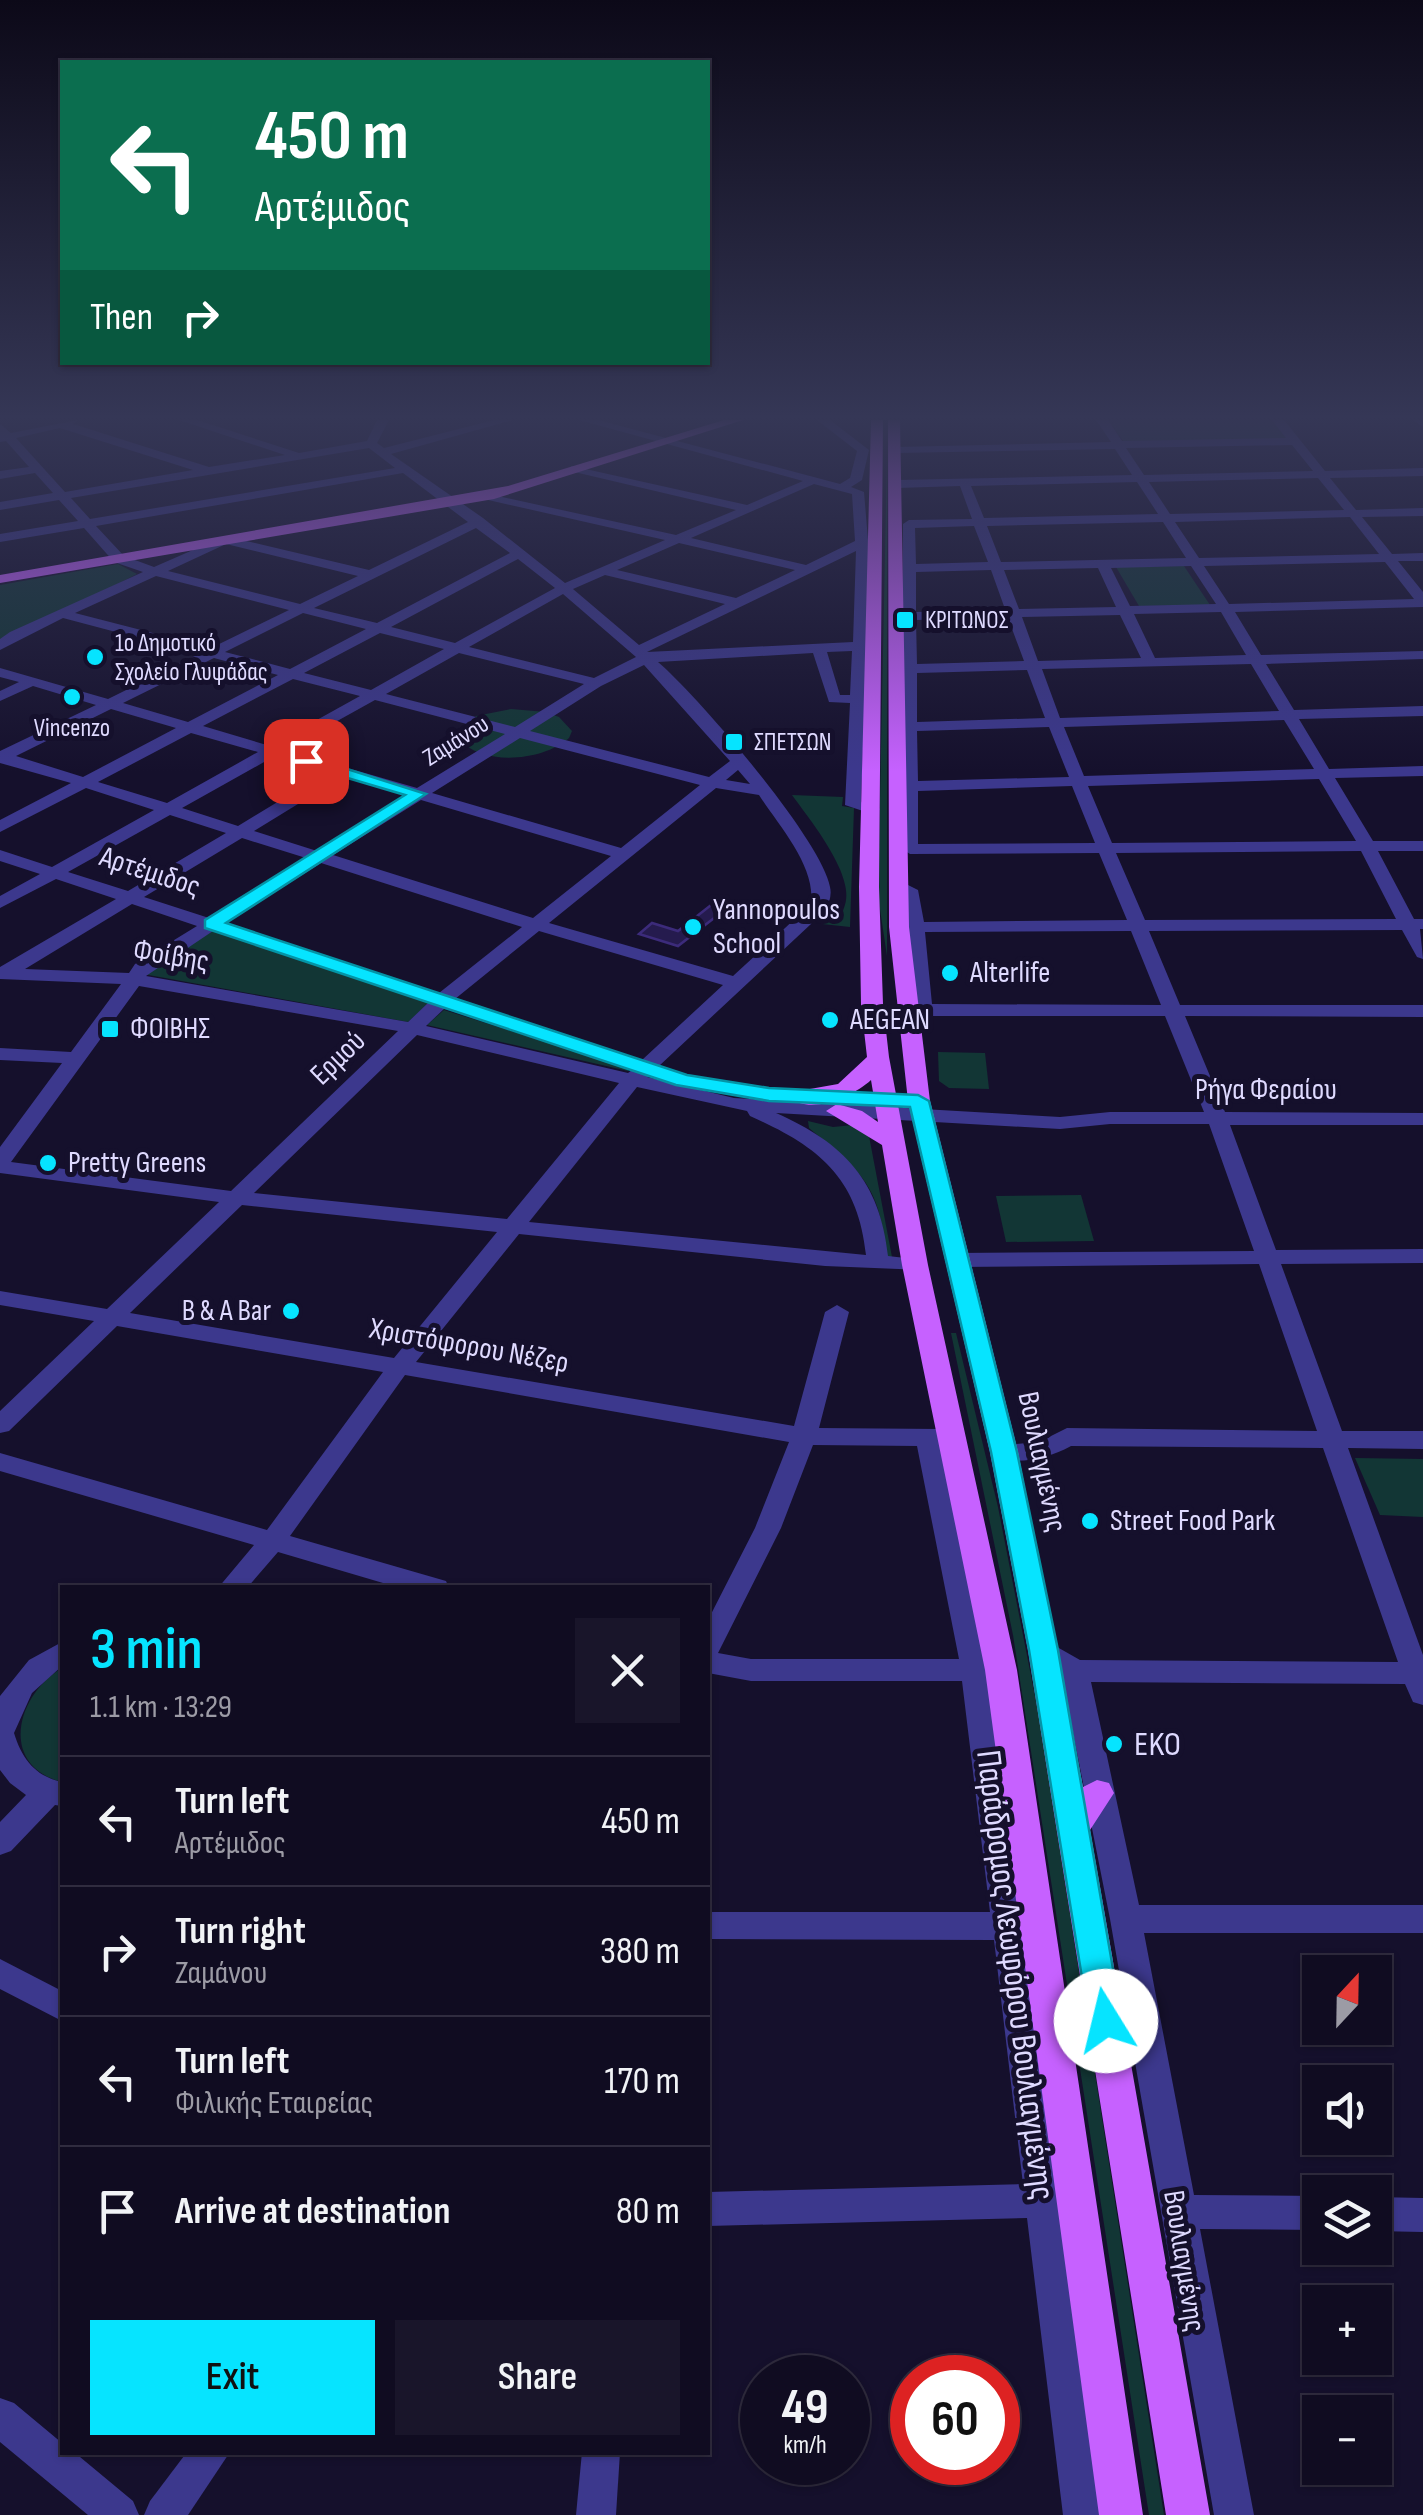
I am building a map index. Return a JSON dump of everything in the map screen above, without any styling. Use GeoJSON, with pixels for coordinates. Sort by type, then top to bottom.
{"type":"FeatureCollection","features":[{"type":"Feature","properties":{"kind":"main road"},"geometry":{"type":"LineString","coordinates":[[1,580],[241,537]]}},
{"type":"Feature","properties":{"kind":"main road","name":"Βουλιαγμένης"},"geometry":{"type":"LineString","coordinates":[[867,537],[866,664],[872,809],[870,934],[878,1057],[916,1265],[941,1438],[1001,1670],[1121,2515]]}},
{"type":"Feature","properties":{"kind":"main road","name":"Βουλιαγμένης"},"geometry":{"type":"LineString","coordinates":[[899,537],[906,779],[898,887],[912,995],[919,1108],[1004,1452],[1044,1650],[1188,2515]]}},
{"type":"Feature","properties":{"kind":"main road"},"geometry":{"type":"LineString","coordinates":[[801,1097],[826,1096],[855,1086],[878,1057]]}},
{"type":"Feature","properties":{"kind":"main road"},"geometry":{"type":"LineString","coordinates":[[829,1111],[854,1116],[894,1144]]}},
{"type":"Feature","properties":{"kind":"main road"},"geometry":{"type":"LineString","coordinates":[[1074,1826],[1098,1793]]}},
{"type":"Feature","properties":{"kind":"street"},"geometry":{"type":"LineString","coordinates":[[100,537],[119,559],[154,572],[596,683]]}},
{"type":"Feature","properties":{"kind":"street"},"geometry":{"type":"LineString","coordinates":[[1,757],[446,537]]}},
{"type":"Feature","properties":{"kind":"street"},"geometry":{"type":"LineString","coordinates":[[234,1585],[272,1542],[399,1366],[639,1074],[820,906],[822,889],[814,870],[766,792],[741,760],[643,654],[499,537]]}},
{"type":"Feature","properties":{"kind":"street"},"geometry":{"type":"LineString","coordinates":[[672,537],[808,569]]}},
{"type":"Feature","properties":{"kind":"street"},"geometry":{"type":"LineString","coordinates":[[0,903],[564,588],[683,537]]}},
{"type":"Feature","properties":{"kind":"street"},"geometry":{"type":"LineString","coordinates":[[864,537],[860,646],[866,664],[855,699],[853,804],[872,809]]}},
{"type":"Feature","properties":{"kind":"street"},"geometry":{"type":"LineString","coordinates":[[909,537],[910,616],[903,669],[1423,656]]}},
{"type":"Feature","properties":{"kind":"street"},"geometry":{"type":"LineString","coordinates":[[985,537],[1171,1014],[1217,1120],[1330,1440],[1421,1680],[1075,1671],[1044,1650]]}},
{"type":"Feature","properties":{"kind":"street"},"geometry":{"type":"LineString","coordinates":[[1180,537],[1415,924],[1423,953]]}},
{"type":"Feature","properties":{"kind":"street"},"geometry":{"type":"LineString","coordinates":[[1373,537],[1423,602]]}},
{"type":"Feature","properties":{"kind":"street"},"geometry":{"type":"LineString","coordinates":[[0,646],[226,540],[370,575]]}},
{"type":"Feature","properties":{"kind":"street","name":"Ζαμάνου"},"geometry":{"type":"LineString","coordinates":[[0,1164],[73,1058],[142,968],[643,654],[864,542]]}},
{"type":"Feature","properties":{"kind":"street"},"geometry":{"type":"LineString","coordinates":[[0,827],[519,554]]}},
{"type":"Feature","properties":{"kind":"street"},"geometry":{"type":"LineString","coordinates":[[909,568],[1423,557]]}},
{"type":"Feature","properties":{"kind":"street"},"geometry":{"type":"LineString","coordinates":[[823,562],[863,564]]}},
{"type":"Feature","properties":{"kind":"street"},"geometry":{"type":"LineString","coordinates":[[1102,563],[1152,664]]}},
{"type":"Feature","properties":{"kind":"street"},"geometry":{"type":"LineString","coordinates":[[603,570],[738,603]]}},
{"type":"Feature","properties":{"kind":"street"},"geometry":{"type":"LineString","coordinates":[[910,616],[1423,602]]}},
{"type":"Feature","properties":{"kind":"street"},"geometry":{"type":"LineString","coordinates":[[62,614],[712,783],[766,792]]}},
{"type":"Feature","properties":{"kind":"street"},"geometry":{"type":"LineString","coordinates":[[643,654],[860,646]]}},
{"type":"Feature","properties":{"kind":"street"},"geometry":{"type":"LineString","coordinates":[[819,648],[834,698],[855,699]]}},
{"type":"Feature","properties":{"kind":"street"},"geometry":{"type":"LineString","coordinates":[[0,672],[624,854]]}},
{"type":"Feature","properties":{"kind":"street"},"geometry":{"type":"LineString","coordinates":[[0,697],[32,681]]}},
{"type":"Feature","properties":{"kind":"street"},"geometry":{"type":"LineString","coordinates":[[903,704],[910,726],[906,779],[910,848],[1423,846]]}},
{"type":"Feature","properties":{"kind":"street"},"geometry":{"type":"LineString","coordinates":[[910,726],[1423,712]]}},
{"type":"Feature","properties":{"kind":"street"},"geometry":{"type":"LineString","coordinates":[[1,757],[536,925],[739,984]]}},
{"type":"Feature","properties":{"kind":"street","name":"Ερμού"},"geometry":{"type":"LineString","coordinates":[[0,1425],[442,1000],[741,760]]}},
{"type":"Feature","properties":{"kind":"street"},"geometry":{"type":"LineString","coordinates":[[2,973],[340,771]]}},
{"type":"Feature","properties":{"kind":"street"},"geometry":{"type":"LineString","coordinates":[[906,779],[1080,781],[1423,771]]}},
{"type":"Feature","properties":{"kind":"street","name":"Αρτέμιδος"},"geometry":{"type":"LineString","coordinates":[[0,854],[442,1000],[639,1074],[708,1086],[888,1106]]}},
{"type":"Feature","properties":{"kind":"street"},"geometry":{"type":"LineString","coordinates":[[898,887],[912,894],[912,995],[920,1007],[930,1012],[1423,1011]]}},
{"type":"Feature","properties":{"kind":"street"},"geometry":{"type":"LineString","coordinates":[[914,927],[1415,924]]}},
{"type":"Feature","properties":{"kind":"street","name":"Φοίβης"},"geometry":{"type":"LineString","coordinates":[[2,973],[133,979],[412,1028],[639,1074],[734,1104],[829,1111],[888,1106],[919,1108]]}},
{"type":"Feature","properties":{"kind":"street"},"geometry":{"type":"LineString","coordinates":[[0,1054],[73,1058]]}},
{"type":"Feature","properties":{"kind":"street"},"geometry":{"type":"LineString","coordinates":[[734,1104],[796,1131],[832,1158],[862,1193],[873,1222],[878,1262]]}},
{"type":"Feature","properties":{"kind":"street","name":"Ρήγα Φεραίου"},"geometry":{"type":"LineString","coordinates":[[919,1108],[1060,1122],[1110,1118],[1423,1119]]}},
{"type":"Feature","properties":{"kind":"street"},"geometry":{"type":"LineString","coordinates":[[796,1131],[803,1118],[829,1111]]}},
{"type":"Feature","properties":{"kind":"street"},"geometry":{"type":"LineString","coordinates":[[0,1164],[236,1198],[916,1265]]}},
{"type":"Feature","properties":{"kind":"street"},"geometry":{"type":"LineString","coordinates":[[956,1260],[1423,1256]]}},
{"type":"Feature","properties":{"kind":"street","name":"Χριστόφορου Νέζερ"},"geometry":{"type":"LineString","coordinates":[[0,1298],[804,1436],[941,1438]]}},
{"type":"Feature","properties":{"kind":"street"},"geometry":{"type":"LineString","coordinates":[[710,1642],[768,1528],[804,1436],[837,1312]]}},
{"type":"Feature","properties":{"kind":"street"},"geometry":{"type":"LineString","coordinates":[[1004,1452],[1044,1450],[1067,1437],[1423,1440]]}},
{"type":"Feature","properties":{"kind":"street","name":"Παράδρομος Λεωφόρου Βουλιαγμένης"},"geometry":{"type":"LineString","coordinates":[[941,1438],[1010,1926],[1083,2515]]}},
{"type":"Feature","properties":{"kind":"street"},"geometry":{"type":"LineString","coordinates":[[0,1462],[425,1585]]}},
{"type":"Feature","properties":{"kind":"street"},"geometry":{"type":"LineString","coordinates":[[0,1842],[55,1793],[22,1778],[5,1758],[0,1733],[11,1677],[60,1654]]}},
{"type":"Feature","properties":{"kind":"street"},"geometry":{"type":"LineString","coordinates":[[710,1662],[751,1670],[975,1670]]}},
{"type":"Feature","properties":{"kind":"street"},"geometry":{"type":"LineString","coordinates":[[1075,1671],[1126,1919],[1234,2515]]}},
{"type":"Feature","properties":{"kind":"street"},"geometry":{"type":"LineString","coordinates":[[1126,1919],[1423,1920]]}},
{"type":"Feature","properties":{"kind":"street"},"geometry":{"type":"LineString","coordinates":[[710,1926],[1010,1926]]}},
{"type":"Feature","properties":{"kind":"street"},"geometry":{"type":"LineString","coordinates":[[0,1973],[60,2007]]}},
{"type":"Feature","properties":{"kind":"street"},"geometry":{"type":"LineString","coordinates":[[710,2209],[1044,2201]]}},
{"type":"Feature","properties":{"kind":"street"},"geometry":{"type":"LineString","coordinates":[[1179,2212],[1302,2214]]}},
{"type":"Feature","properties":{"kind":"street"},"geometry":{"type":"LineString","coordinates":[[1392,2214],[1423,2215]]}},
{"type":"Feature","properties":{"kind":"street"},"geometry":{"type":"LineString","coordinates":[[0,2417],[119,2515]]}},
{"type":"Feature","properties":{"kind":"street"},"geometry":{"type":"LineString","coordinates":[[164,2515],[208,2455]]}},
{"type":"Feature","properties":{"kind":"street"},"geometry":{"type":"LineString","coordinates":[[596,2515],[601,2455]]}},
{"type":"Feature","properties":{"kind":"green space"},"geometry":{"type":"Polygon","coordinates":[[[885,537],[887,537],[887,956],[878,896],[885,537]]]}},
{"type":"Feature","properties":{"kind":"green space"},"geometry":{"type":"Polygon","coordinates":[[[118,564],[137,574],[0,644],[0,585],[118,564]]]}},
{"type":"Feature","properties":{"kind":"green space"},"geometry":{"type":"Polygon","coordinates":[[[1184,566],[1210,605],[1139,606],[1116,567],[1184,566]]]}},
{"type":"Feature","properties":{"kind":"green space"},"geometry":{"type":"Polygon","coordinates":[[[511,709],[559,717],[572,731],[569,738],[544,752],[513,758],[483,754],[459,739],[459,731],[476,716],[511,709]]]}},
{"type":"Feature","properties":{"kind":"green space"},"geometry":{"type":"Polygon","coordinates":[[[792,795],[843,797],[842,806],[854,808],[850,927],[822,924],[844,908],[844,881],[830,850],[792,795]]]}},
{"type":"Feature","properties":{"kind":"green space"},"geometry":{"type":"Polygon","coordinates":[[[216,929],[432,1000],[408,1022],[143,974],[216,929]]]}},
{"type":"Feature","properties":{"kind":"green space"},"geometry":{"type":"Polygon","coordinates":[[[444,1010],[629,1068],[628,1071],[427,1025],[444,1010]]]}},
{"type":"Feature","properties":{"kind":"green space"},"geometry":{"type":"Polygon","coordinates":[[[938,1052],[985,1053],[989,1089],[949,1088],[939,1081],[938,1052]]]}},
{"type":"Feature","properties":{"kind":"green space"},"geometry":{"type":"Polygon","coordinates":[[[808,1121],[833,1127],[853,1125],[869,1136],[892,1257],[886,1259],[879,1214],[866,1183],[809,1128],[808,1121]]]}},
{"type":"Feature","properties":{"kind":"green space"},"geometry":{"type":"Polygon","coordinates":[[[1081,1195],[1094,1241],[1006,1242],[996,1196],[1081,1195]]]}},
{"type":"Feature","properties":{"kind":"green space"},"geometry":{"type":"Polygon","coordinates":[[[951,1333],[956,1333],[998,1507],[1040,1722],[1164,2515],[1149,2515],[1013,1635],[951,1333]]]}},
{"type":"Feature","properties":{"kind":"green space"},"geometry":{"type":"Polygon","coordinates":[[[1355,1458],[1423,1459],[1423,1517],[1380,1515],[1355,1458]]]}},
{"type":"Feature","properties":{"kind":"green space"},"geometry":{"type":"Polygon","coordinates":[[[60,1670],[60,1781],[42,1774],[29,1762],[22,1747],[25,1713],[46,1681],[60,1670]]]}},
{"type":"Feature","properties":{"kind":"building","name":"Yannopoulos School"},"geometry":{"type":"Polygon","coordinates":[[[720,898],[727,908],[678,946],[639,934],[652,923],[678,931],[720,898]]]}},
{"type":"Feature","properties":{"kind":"place","name":"ΚΡΙΤΩΝΟΣ"},"geometry":{"type":"Point","coordinates":[905,620]}},
{"type":"Feature","properties":{"kind":"place","name":"1ο Δημοτικό Σχολείο Γλυφάδας"},"geometry":{"type":"Point","coordinates":[95,657]}},
{"type":"Feature","properties":{"kind":"place","name":"Vincenzo"},"geometry":{"type":"Point","coordinates":[72,697]}},
{"type":"Feature","properties":{"kind":"place","name":"ΣΠΕΤΣΩΝ"},"geometry":{"type":"Point","coordinates":[734,742]}},
{"type":"Feature","properties":{"kind":"place","name":"Yannopoulos School"},"geometry":{"type":"Point","coordinates":[693,927]}},
{"type":"Feature","properties":{"kind":"place","name":"Alterlife"},"geometry":{"type":"Point","coordinates":[950,973]}},
{"type":"Feature","properties":{"kind":"place","name":"AEGEAN"},"geometry":{"type":"Point","coordinates":[830,1020]}},
{"type":"Feature","properties":{"kind":"place","name":"ΦΟΙΒΗΣ"},"geometry":{"type":"Point","coordinates":[110,1029]}},
{"type":"Feature","properties":{"kind":"place","name":"Pretty Greens"},"geometry":{"type":"Point","coordinates":[48,1163]}},
{"type":"Feature","properties":{"kind":"place","name":"B & A Bar"},"geometry":{"type":"Point","coordinates":[291,1311]}},
{"type":"Feature","properties":{"kind":"place","name":"Street Food Park"},"geometry":{"type":"Point","coordinates":[1090,1521]}},
{"type":"Feature","properties":{"kind":"place","name":"EKO"},"geometry":{"type":"Point","coordinates":[1114,1744]}},
{"type":"Feature","properties":{"kind":"route"},"geometry":{"type":"LineString","coordinates":[[306,761],[418,794],[212,924],[684,1080],[738,1091],[801,1097],[918,1101],[1004,1452],[1044,1650],[1106,2021]]}}]}
